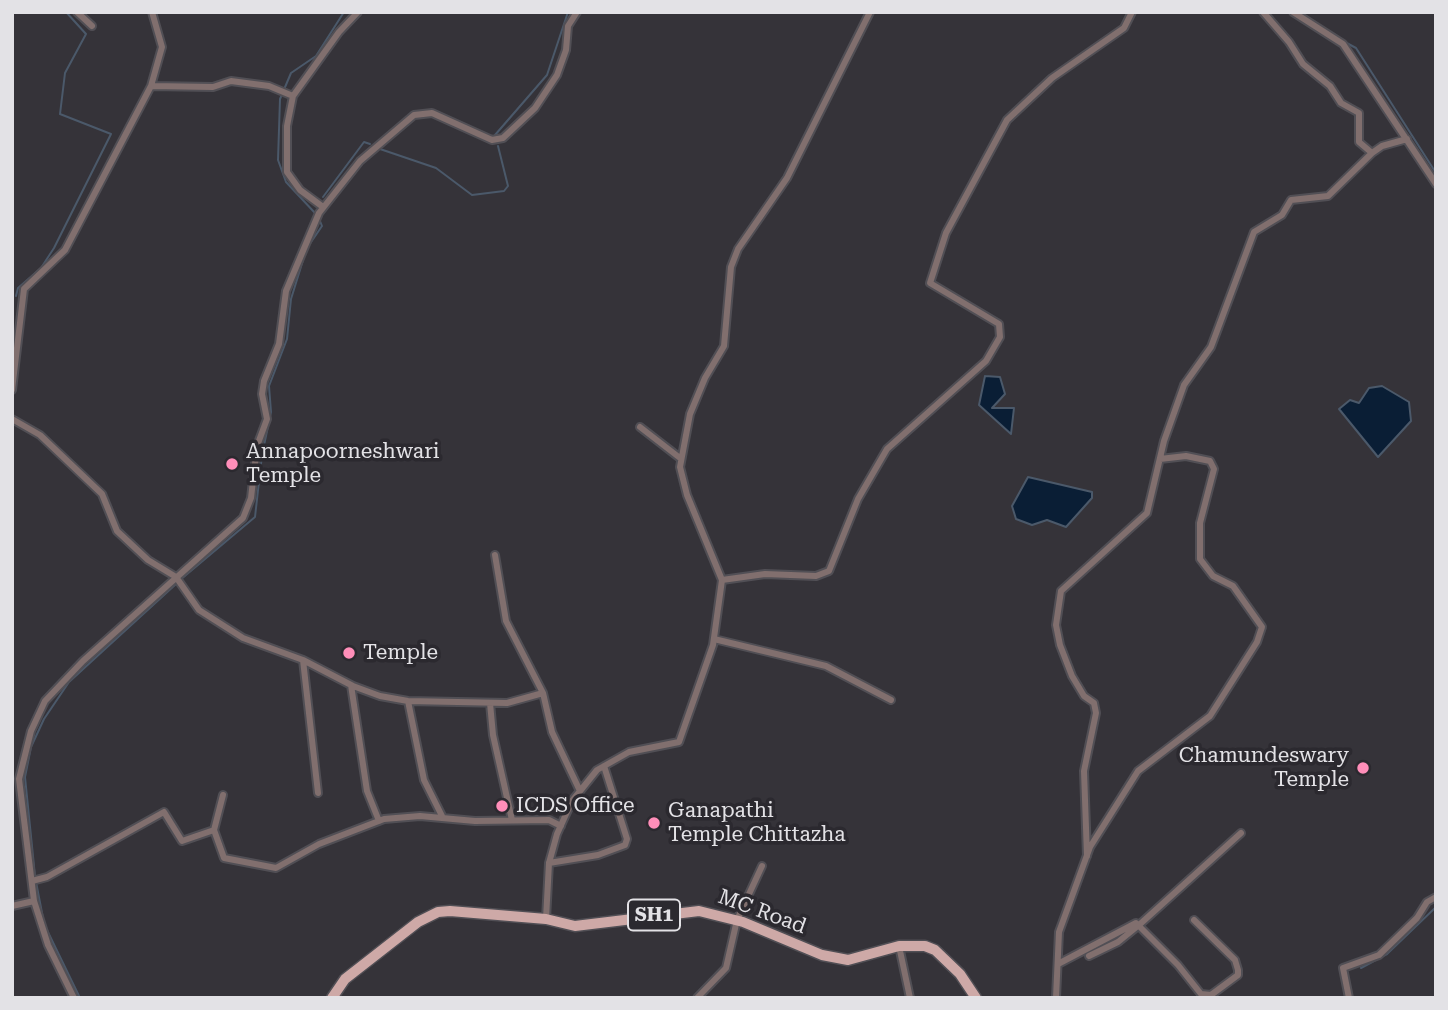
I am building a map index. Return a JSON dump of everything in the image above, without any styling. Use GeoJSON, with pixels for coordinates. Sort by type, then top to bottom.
{"type":"FeatureCollection","features":[{"type":"Feature","properties":{"kind":"main road","name":"MC Road"},"geometry":{"type":"LineString","coordinates":[[332,998],[345,979],[427,916],[450,911],[546,919],[575,926],[699,911],[737,920],[837,958],[859,958],[899,946],[915,945],[936,950],[960,974],[976,998]]}},
{"type":"Feature","properties":{"kind":"street"},"geometry":{"type":"LineString","coordinates":[[77,12],[92,26]]}},
{"type":"Feature","properties":{"kind":"street"},"geometry":{"type":"LineString","coordinates":[[12,390],[24,289],[65,250],[151,86],[162,47],[152,12]]}},
{"type":"Feature","properties":{"kind":"street"},"geometry":{"type":"LineString","coordinates":[[321,210],[300,190],[287,172],[287,126],[291,94],[358,12]]}},
{"type":"Feature","properties":{"kind":"street"},"geometry":{"type":"LineString","coordinates":[[74,998],[48,945],[34,901],[19,779],[36,721],[59,683],[178,581],[243,518],[251,498],[257,446],[267,419],[262,394],[264,381],[279,344],[291,273],[321,210],[359,161],[414,115],[432,113],[492,140],[503,138],[535,108],[557,75],[566,50],[568,26],[577,12]]}},
{"type":"Feature","properties":{"kind":"street"},"geometry":{"type":"LineString","coordinates":[[546,919],[549,863],[561,825],[580,791],[604,766],[629,752],[679,742],[714,639],[722,580],[687,495],[680,458],[695,399],[724,346],[728,285],[734,258],[746,234],[787,178],[870,12]]}},
{"type":"Feature","properties":{"kind":"street"},"geometry":{"type":"LineString","coordinates":[[722,580],[765,574],[816,576],[828,571],[858,499],[887,449],[986,361],[1000,337],[999,324],[930,283],[946,233],[1007,120],[1052,78],[1124,28],[1132,12]]}},
{"type":"Feature","properties":{"kind":"street"},"geometry":{"type":"LineString","coordinates":[[1263,12],[1289,42],[1303,64],[1330,86],[1341,103],[1359,113],[1359,142],[1372,153]]}},
{"type":"Feature","properties":{"kind":"street"},"geometry":{"type":"LineString","coordinates":[[1293,12],[1343,44],[1436,184]]}},
{"type":"Feature","properties":{"kind":"street"},"geometry":{"type":"LineString","coordinates":[[151,86],[213,87],[231,81],[270,86],[291,94]]}},
{"type":"Feature","properties":{"kind":"street"},"geometry":{"type":"LineString","coordinates":[[1087,856],[1084,771],[1096,713],[1094,704],[1084,696],[1072,676],[1060,645],[1057,606],[1061,591],[1070,580],[1147,513],[1160,459],[1184,385],[1211,347],[1254,232],[1282,215],[1291,200],[1328,197],[1372,153],[1382,146],[1407,139]]}},
{"type":"Feature","properties":{"kind":"street"},"geometry":{"type":"LineString","coordinates":[[12,419],[40,435],[102,494],[117,531],[148,560],[178,581],[191,603],[243,638],[303,660],[351,685],[380,696],[408,701],[507,704],[543,693]]}},
{"type":"Feature","properties":{"kind":"street"},"geometry":{"type":"LineString","coordinates":[[640,427],[680,458]]}},
{"type":"Feature","properties":{"kind":"street"},"geometry":{"type":"LineString","coordinates":[[1056,998],[1059,932],[1087,856],[1138,771],[1210,716],[1257,642],[1262,626],[1233,586],[1213,576],[1200,559],[1200,523],[1214,469],[1210,461],[1186,456],[1160,459]]}},
{"type":"Feature","properties":{"kind":"street"},"geometry":{"type":"LineString","coordinates":[[495,555],[506,621],[543,693],[552,732],[580,791]]}},
{"type":"Feature","properties":{"kind":"street"},"geometry":{"type":"LineString","coordinates":[[714,639],[826,666],[891,700]]}},
{"type":"Feature","properties":{"kind":"street"},"geometry":{"type":"LineString","coordinates":[[303,660],[318,793]]}},
{"type":"Feature","properties":{"kind":"street"},"geometry":{"type":"LineString","coordinates":[[351,685],[366,791],[379,821]]}},
{"type":"Feature","properties":{"kind":"street"},"geometry":{"type":"LineString","coordinates":[[408,701],[424,780],[443,818]]}},
{"type":"Feature","properties":{"kind":"street"},"geometry":{"type":"LineString","coordinates":[[490,703],[512,820]]}},
{"type":"Feature","properties":{"kind":"street"},"geometry":{"type":"LineString","coordinates":[[549,863],[598,855],[625,845],[627,839],[604,766]]}},
{"type":"Feature","properties":{"kind":"street"},"geometry":{"type":"LineString","coordinates":[[223,795],[214,830],[224,858],[276,868],[308,849],[379,821],[420,816],[549,821],[561,825]]}},
{"type":"Feature","properties":{"kind":"street"},"geometry":{"type":"LineString","coordinates":[[32,881],[47,877],[164,812],[182,841],[214,830]]}},
{"type":"Feature","properties":{"kind":"street"},"geometry":{"type":"LineString","coordinates":[[1089,956],[1118,942],[1241,833]]}},
{"type":"Feature","properties":{"kind":"street"},"geometry":{"type":"LineString","coordinates":[[697,998],[726,968],[737,920],[762,866]]}},
{"type":"Feature","properties":{"kind":"street"},"geometry":{"type":"LineString","coordinates":[[1349,998],[1343,968],[1379,955],[1417,918],[1427,902],[1436,897]]}},
{"type":"Feature","properties":{"kind":"street"},"geometry":{"type":"LineString","coordinates":[[12,906],[34,901]]}},
{"type":"Feature","properties":{"kind":"street"},"geometry":{"type":"LineString","coordinates":[[1058,964],[1132,923],[1139,925],[1178,965],[1201,994],[1211,995],[1238,975],[1238,970],[1235,960],[1194,920]]}},
{"type":"Feature","properties":{"kind":"street"},"geometry":{"type":"LineString","coordinates":[[899,946],[910,998]]}},
{"type":"Feature","properties":{"kind":"water"},"geometry":{"type":"Polygon","coordinates":[[[985,376],[1000,377],[1005,394],[992,408],[1014,408],[1011,434],[979,405],[985,376]]]}},
{"type":"Feature","properties":{"kind":"water"},"geometry":{"type":"Polygon","coordinates":[[[1382,386],[1409,402],[1411,421],[1378,457],[1339,409],[1350,400],[1359,403],[1369,388],[1382,386]]]}},
{"type":"Feature","properties":{"kind":"water"},"geometry":{"type":"Polygon","coordinates":[[[1028,477],[1092,492],[1092,498],[1066,527],[1047,520],[1032,525],[1016,519],[1012,506],[1028,477]]]}},
{"type":"Feature","properties":{"kind":"waterway"},"geometry":{"type":"LineString","coordinates":[[16,296],[18,288],[41,268],[54,248],[111,134],[60,114],[65,73],[86,34],[66,12]]}},
{"type":"Feature","properties":{"kind":"waterway"},"geometry":{"type":"LineString","coordinates":[[315,213],[286,182],[278,160],[280,99],[291,73],[316,56],[344,12]]}},
{"type":"Feature","properties":{"kind":"waterway"},"geometry":{"type":"LineString","coordinates":[[495,135],[547,75],[568,12]]}},
{"type":"Feature","properties":{"kind":"waterway"},"geometry":{"type":"LineString","coordinates":[[1305,16],[1329,32]]}},
{"type":"Feature","properties":{"kind":"waterway"},"geometry":{"type":"LineString","coordinates":[[1343,41],[1356,48],[1436,173]]}},
{"type":"Feature","properties":{"kind":"waterway"},"geometry":{"type":"LineString","coordinates":[[323,197],[364,142],[370,144]]}},
{"type":"Feature","properties":{"kind":"waterway"},"geometry":{"type":"LineString","coordinates":[[380,149],[436,168],[472,195],[504,191],[508,186],[498,146]]}},
{"type":"Feature","properties":{"kind":"waterway"},"geometry":{"type":"LineString","coordinates":[[307,248],[322,226],[320,221]]}},
{"type":"Feature","properties":{"kind":"waterway"},"geometry":{"type":"LineString","coordinates":[[180,580],[255,517],[262,455],[271,412],[269,386],[287,339],[291,299],[304,257]]}},
{"type":"Feature","properties":{"kind":"waterway"},"geometry":{"type":"LineString","coordinates":[[35,876],[25,777],[31,747],[44,719],[69,682],[176,584]]}},
{"type":"Feature","properties":{"kind":"waterway"},"geometry":{"type":"LineString","coordinates":[[36,882],[43,918]]}},
{"type":"Feature","properties":{"kind":"waterway"},"geometry":{"type":"LineString","coordinates":[[1361,968],[1387,954],[1436,907]]}},
{"type":"Feature","properties":{"kind":"waterway"},"geometry":{"type":"LineString","coordinates":[[45,926],[80,998]]}},
{"type":"Feature","properties":{"kind":"place","name":"Annapoorneshwari Temple"},"geometry":{"type":"Point","coordinates":[232,464]}},
{"type":"Feature","properties":{"kind":"place","name":"Temple"},"geometry":{"type":"Point","coordinates":[349,653]}},
{"type":"Feature","properties":{"kind":"place","name":"Chamundeswary Temple"},"geometry":{"type":"Point","coordinates":[1363,768]}},
{"type":"Feature","properties":{"kind":"place","name":"ICDS Office"},"geometry":{"type":"Point","coordinates":[502,806]}},
{"type":"Feature","properties":{"kind":"place","name":"Ganapathi Temple Chittazha"},"geometry":{"type":"Point","coordinates":[654,823]}}]}
